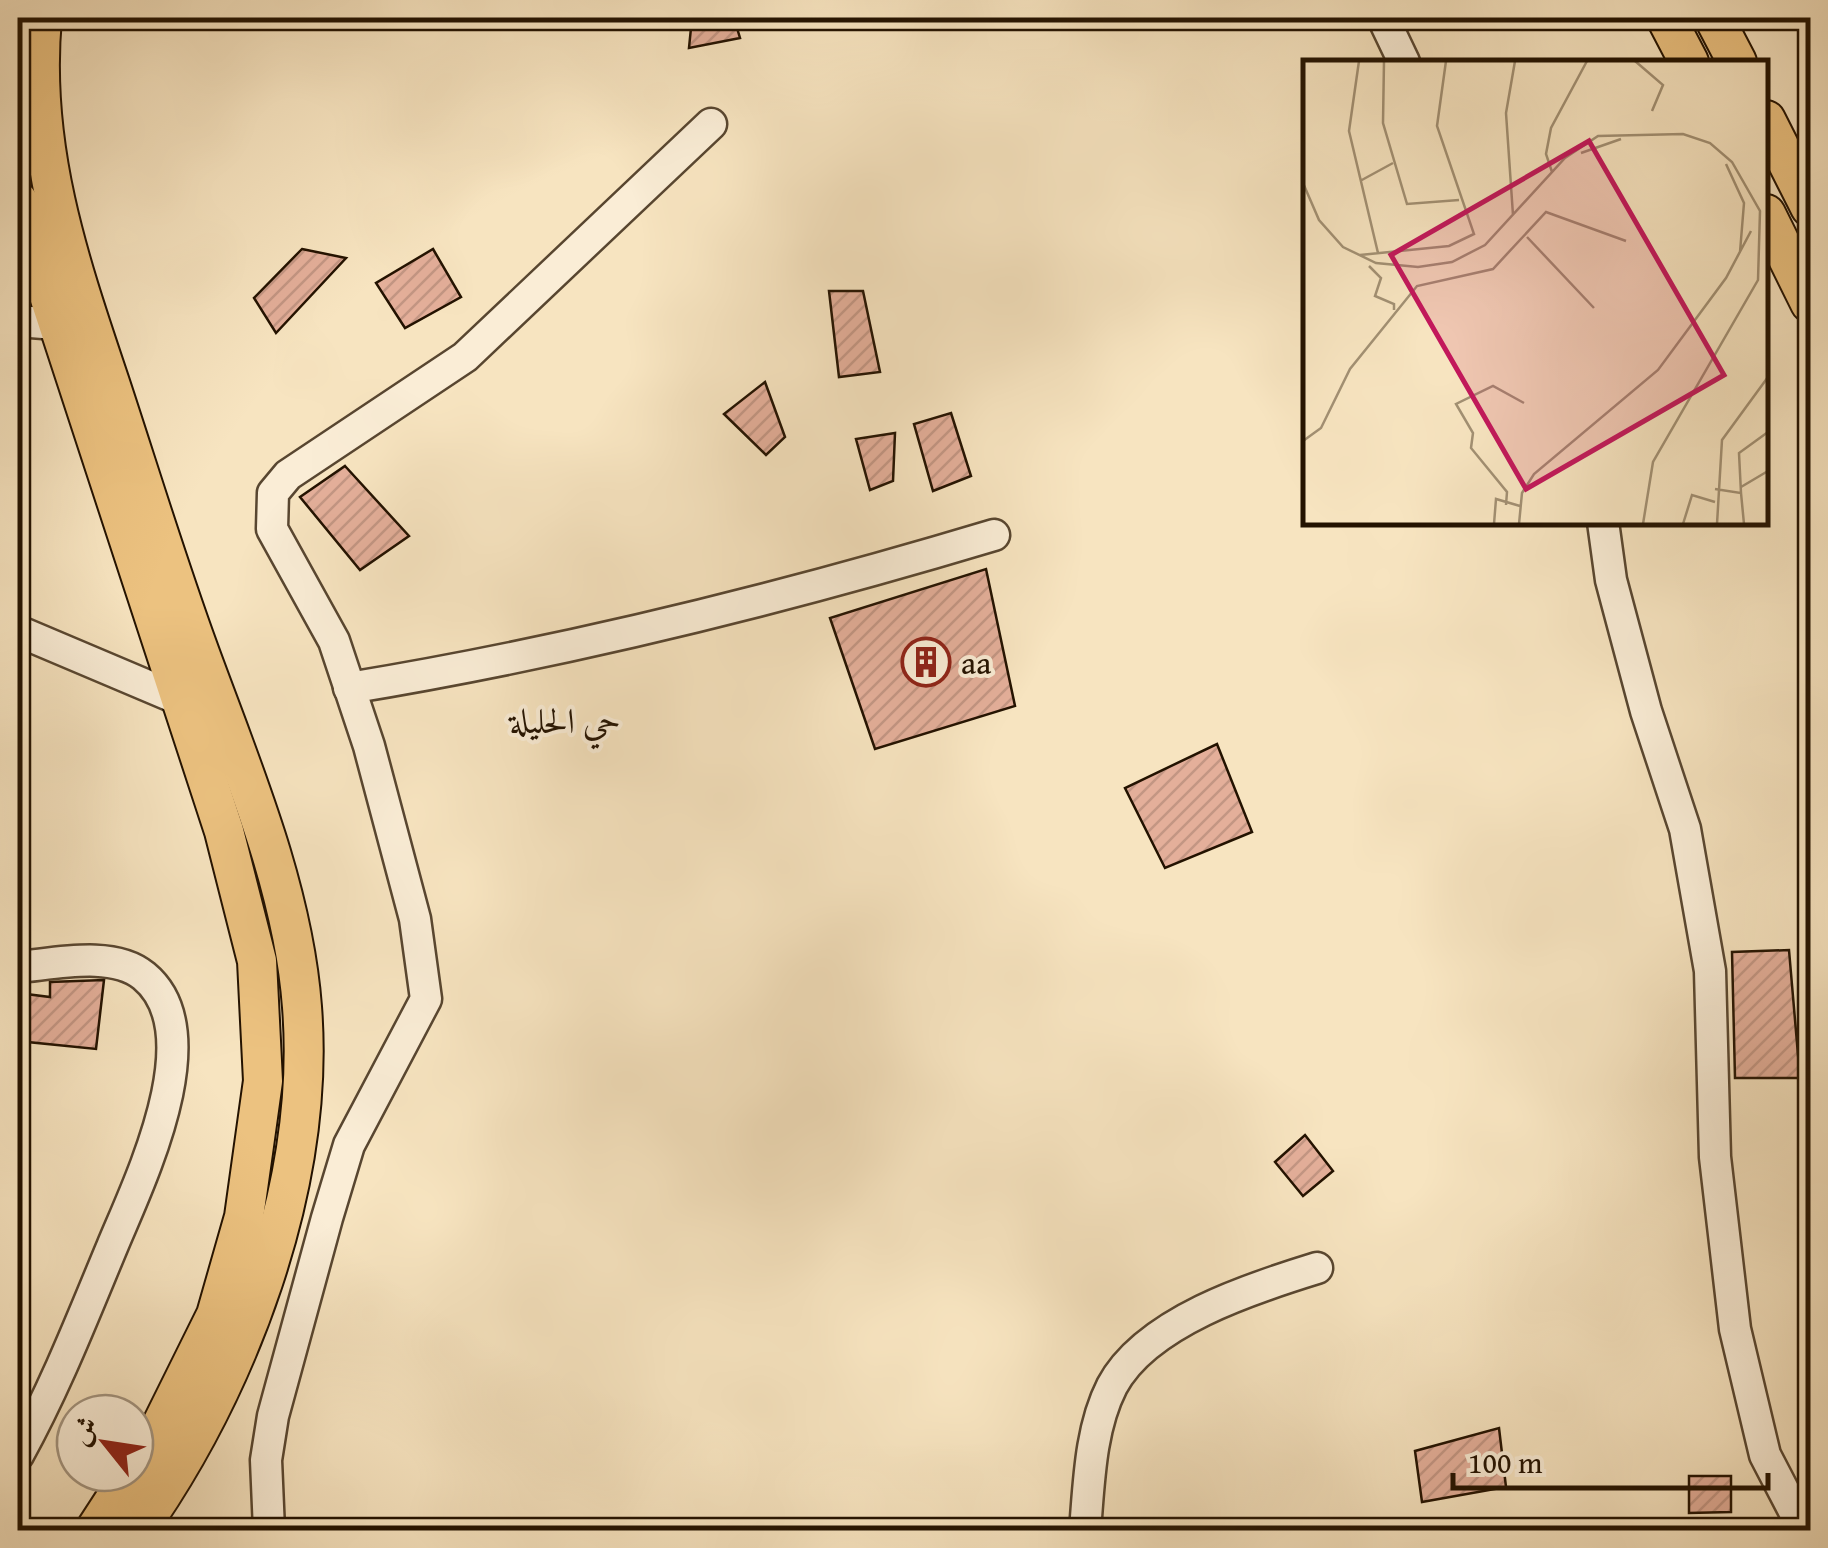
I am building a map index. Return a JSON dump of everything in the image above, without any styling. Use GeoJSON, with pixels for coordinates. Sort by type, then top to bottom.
{"type":"FeatureCollection","features":[{"type":"Feature","properties":{"kind":"main road"},"geometry":{"type":"LineString","coordinates":[[42,18],[40,103],[62,238],[188,622],[242,763],[268,844],[302,1006],[296,1132],[269,1266],[239,1344],[193,1437],[138,1530]]}},
{"type":"Feature","properties":{"kind":"main road"},"geometry":{"type":"LineString","coordinates":[[1666,18],[1688,60]]}},
{"type":"Feature","properties":{"kind":"main road"},"geometry":{"type":"LineString","coordinates":[[1714,18],[1736,60]]}},
{"type":"Feature","properties":{"kind":"main road"},"geometry":{"type":"LineString","coordinates":[[1768,124],[1805,198],[1768,211]]}},
{"type":"Feature","properties":{"kind":"main road"},"geometry":{"type":"LineString","coordinates":[[18,202],[224,831],[257,961],[263,1082],[244,1217],[216,1315],[155,1436]]}},
{"type":"Feature","properties":{"kind":"main road"},"geometry":{"type":"LineString","coordinates":[[1768,216],[1810,302]]}},
{"type":"Feature","properties":{"kind":"main road"},"geometry":{"type":"LineString","coordinates":[[95,1530],[118,1493]]}},
{"type":"Feature","properties":{"kind":"street"},"geometry":{"type":"LineString","coordinates":[[1384,18],[1403,60]]}},
{"type":"Feature","properties":{"kind":"street"},"geometry":{"type":"LineString","coordinates":[[269,1530],[266,1460],[273,1416],[349,1145],[426,999],[415,919],[393,823],[322,616],[272,529],[273,493],[288,474],[465,357],[711,124]]}},
{"type":"Feature","properties":{"kind":"street"},"geometry":{"type":"LineString","coordinates":[[18,321],[56,324]]}},
{"type":"Feature","properties":{"kind":"street"},"geometry":{"type":"LineString","coordinates":[[1604,525],[1611,580],[1646,711],[1685,829],[1710,971],[1713,1122],[1735,1330],[1766,1454],[1804,1530]]}},
{"type":"Feature","properties":{"kind":"street"},"geometry":{"type":"LineString","coordinates":[[349,688],[679,623],[829,586],[994,536]]}},
{"type":"Feature","properties":{"kind":"street"},"geometry":{"type":"LineString","coordinates":[[18,631],[181,700]]}},
{"type":"Feature","properties":{"kind":"street"},"geometry":{"type":"LineString","coordinates":[[18,966],[104,962],[133,969],[156,988],[163,1003],[170,1051],[165,1108],[141,1180],[54,1390],[18,1455]]}},
{"type":"Feature","properties":{"kind":"street"},"geometry":{"type":"LineString","coordinates":[[296,1132],[349,1145]]}},
{"type":"Feature","properties":{"kind":"street"},"geometry":{"type":"LineString","coordinates":[[1085,1530],[1090,1468],[1104,1406],[1121,1371],[1140,1352],[1236,1293],[1316,1268]]}},
{"type":"Feature","properties":{"kind":"building"},"geometry":{"type":"Polygon","coordinates":[[[692,18],[734,18],[740,38],[689,48],[692,18]]]}},
{"type":"Feature","properties":{"kind":"building"},"geometry":{"type":"Polygon","coordinates":[[[302,249],[346,258],[276,333],[254,298],[302,249]]]}},
{"type":"Feature","properties":{"kind":"building"},"geometry":{"type":"Polygon","coordinates":[[[433,249],[461,297],[405,328],[376,283],[433,249]]]}},
{"type":"Feature","properties":{"kind":"building"},"geometry":{"type":"Polygon","coordinates":[[[829,291],[863,291],[880,372],[839,377],[829,291]]]}},
{"type":"Feature","properties":{"kind":"building"},"geometry":{"type":"Polygon","coordinates":[[[765,382],[785,437],[766,455],[724,414],[765,382]]]}},
{"type":"Feature","properties":{"kind":"building"},"geometry":{"type":"Polygon","coordinates":[[[951,413],[971,476],[933,491],[914,424],[951,413]]]}},
{"type":"Feature","properties":{"kind":"building"},"geometry":{"type":"Polygon","coordinates":[[[895,433],[893,481],[870,490],[856,439],[895,433]]]}},
{"type":"Feature","properties":{"kind":"building"},"geometry":{"type":"Polygon","coordinates":[[[345,466],[409,536],[360,570],[300,497],[345,466]]]}},
{"type":"Feature","properties":{"kind":"building","name":"aa"},"geometry":{"type":"Polygon","coordinates":[[[986,569],[1015,706],[875,749],[830,618],[986,569]]]}},
{"type":"Feature","properties":{"kind":"building"},"geometry":{"type":"Polygon","coordinates":[[[1217,744],[1252,832],[1165,868],[1125,788],[1217,744]]]}},
{"type":"Feature","properties":{"kind":"building"},"geometry":{"type":"Polygon","coordinates":[[[1789,950],[1800,1078],[1735,1078],[1732,952],[1789,950]]]}},
{"type":"Feature","properties":{"kind":"building"},"geometry":{"type":"Polygon","coordinates":[[[104,980],[96,1049],[18,1041],[18,993],[50,997],[50,982],[104,980]]]}},
{"type":"Feature","properties":{"kind":"building"},"geometry":{"type":"Polygon","coordinates":[[[1305,1135],[1333,1171],[1303,1196],[1275,1162],[1305,1135]]]}},
{"type":"Feature","properties":{"kind":"building"},"geometry":{"type":"Polygon","coordinates":[[[1499,1428],[1506,1487],[1422,1502],[1415,1451],[1499,1428]]]}},
{"type":"Feature","properties":{"kind":"building"},"geometry":{"type":"Polygon","coordinates":[[[1689,1476],[1731,1476],[1731,1512],[1689,1513],[1689,1476]]]}},
{"type":"Feature","properties":{"kind":"place","name":"aa"},"geometry":{"type":"Point","coordinates":[926,662]}},
{"type":"Feature","properties":{"kind":"district","name":"حي الحليلة"},"geometry":{"type":"Point","coordinates":[565,720]}}]}
